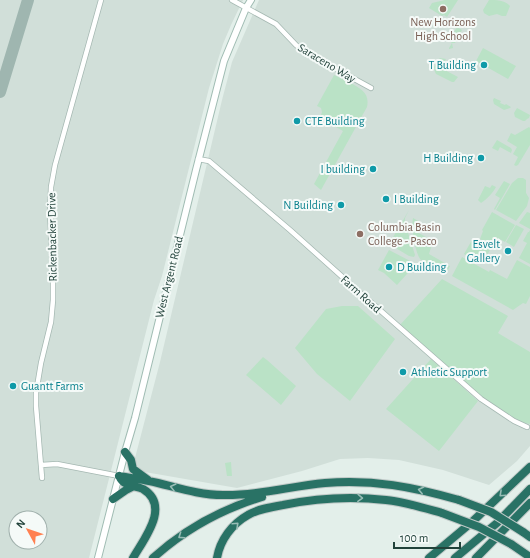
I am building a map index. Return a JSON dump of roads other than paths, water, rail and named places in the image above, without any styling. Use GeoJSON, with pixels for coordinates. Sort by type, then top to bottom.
{"type":"FeatureCollection","features":[{"type":"Feature","properties":{"kind":"highway"},"geometry":{"type":"LineString","coordinates":[[125,452],[131,460],[133,469],[149,481]]}},
{"type":"Feature","properties":{"kind":"highway"},"geometry":{"type":"LineString","coordinates":[[429,558],[477,518],[530,468]]}},
{"type":"Feature","properties":{"kind":"highway"},"geometry":{"type":"LineString","coordinates":[[119,476],[222,496],[253,494],[339,482],[371,482],[394,485],[418,489],[459,500],[491,512],[527,535]]}},
{"type":"Feature","properties":{"kind":"highway"},"geometry":{"type":"LineString","coordinates":[[119,476],[125,484],[144,490],[150,495],[156,511],[152,524],[133,558]]}},
{"type":"Feature","properties":{"kind":"highway"},"geometry":{"type":"LineString","coordinates":[[113,499],[134,486]]}},
{"type":"Feature","properties":{"kind":"highway"},"geometry":{"type":"LineString","coordinates":[[153,558],[167,546],[192,529],[219,514],[248,501],[294,488]]}},
{"type":"Feature","properties":{"kind":"highway"},"geometry":{"type":"LineString","coordinates":[[455,558],[511,510],[530,490]]}},
{"type":"Feature","properties":{"kind":"highway"},"geometry":{"type":"LineString","coordinates":[[217,558],[223,540],[234,525],[249,514],[265,508],[298,501],[329,498],[380,499],[442,513],[479,527],[511,544],[530,557]]}},
{"type":"Feature","properties":{"kind":"highway"},"geometry":{"type":"LineString","coordinates":[[476,558],[530,503]]}},
{"type":"Feature","properties":{"kind":"main road","name":"West Argent Road"},"geometry":{"type":"LineString","coordinates":[[98,558],[135,418],[198,159],[224,61],[246,8],[251,0]]}},
{"type":"Feature","properties":{"kind":"street","name":"Rickenbacker Drive"},"geometry":{"type":"LineString","coordinates":[[42,478],[36,393],[41,363],[51,322],[53,300],[50,214],[51,186],[55,165],[101,0]]}},
{"type":"Feature","properties":{"kind":"street","name":"Saraceno Way"},"geometry":{"type":"LineString","coordinates":[[232,0],[276,24],[296,45],[305,52],[371,88]]}},
{"type":"Feature","properties":{"kind":"street","name":"Farm Road"},"geometry":{"type":"LineString","coordinates":[[198,159],[209,161],[290,230],[481,399],[514,421],[527,427]]}},
{"type":"Feature","properties":{"kind":"street"},"geometry":{"type":"LineString","coordinates":[[41,465],[62,465],[119,476]]}},
{"type":"Feature","properties":{"kind":"place","name":"New Horizons High School"},"geometry":{"type":"Point","coordinates":[443,9]}},
{"type":"Feature","properties":{"kind":"place","name":"T Building"},"geometry":{"type":"Point","coordinates":[484,65]}},
{"type":"Feature","properties":{"kind":"place","name":"CTE Building"},"geometry":{"type":"Point","coordinates":[297,121]}},
{"type":"Feature","properties":{"kind":"place","name":"H Building"},"geometry":{"type":"Point","coordinates":[481,158]}},
{"type":"Feature","properties":{"kind":"place","name":"I building"},"geometry":{"type":"Point","coordinates":[373,169]}},
{"type":"Feature","properties":{"kind":"place","name":"I Building"},"geometry":{"type":"Point","coordinates":[386,199]}},
{"type":"Feature","properties":{"kind":"place","name":"N Building"},"geometry":{"type":"Point","coordinates":[341,205]}},
{"type":"Feature","properties":{"kind":"place","name":"Columbia Basin College - Pasco"},"geometry":{"type":"Point","coordinates":[360,234]}},
{"type":"Feature","properties":{"kind":"place","name":"Esvelt Gallery"},"geometry":{"type":"Point","coordinates":[508,251]}},
{"type":"Feature","properties":{"kind":"place","name":"D Building"},"geometry":{"type":"Point","coordinates":[389,267]}},
{"type":"Feature","properties":{"kind":"place","name":"Athletic Support"},"geometry":{"type":"Point","coordinates":[403,372]}},
{"type":"Feature","properties":{"kind":"place","name":"Guantt Farms"},"geometry":{"type":"Point","coordinates":[13,386]}}]}
